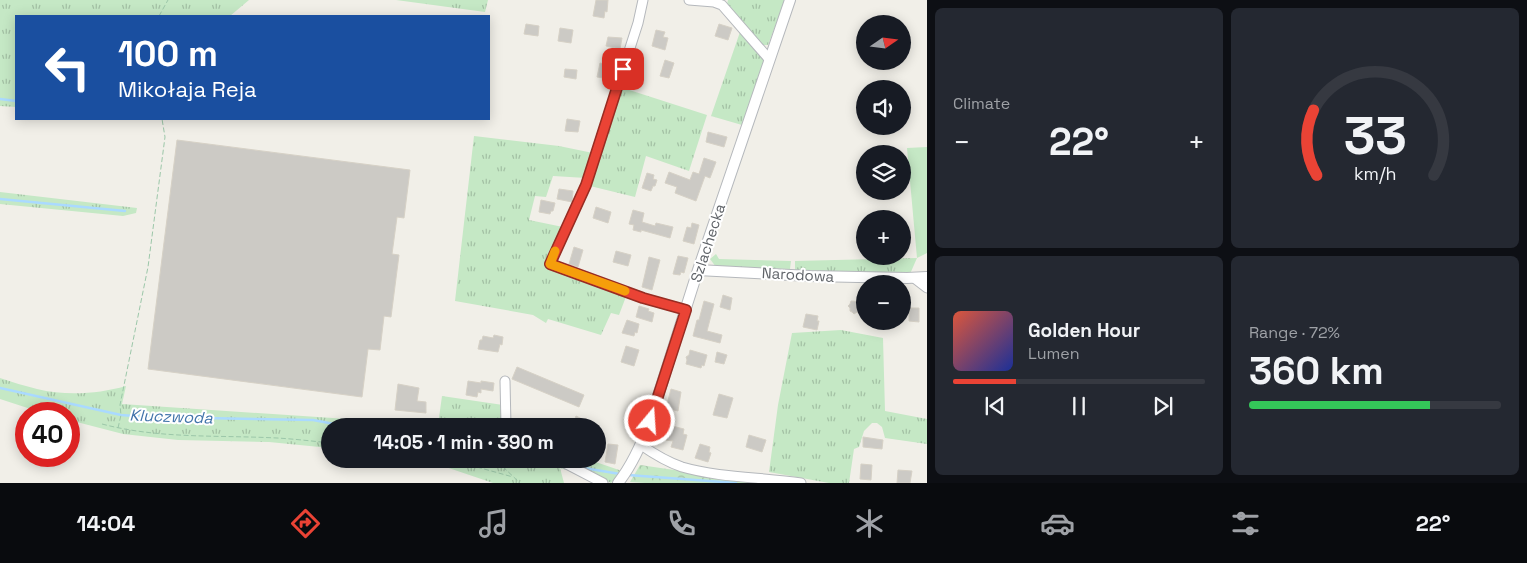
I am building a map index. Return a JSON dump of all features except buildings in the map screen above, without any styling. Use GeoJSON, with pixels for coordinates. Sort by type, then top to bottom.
{"type":"FeatureCollection","features":[{"type":"Feature","properties":{"kind":"street"},"geometry":{"type":"LineString","coordinates":[[643,0],[638,23],[586,185],[550,264],[643,298],[686,310]]}},
{"type":"Feature","properties":{"kind":"street"},"geometry":{"type":"LineString","coordinates":[[689,0],[714,2],[722,5],[770,59]]}},
{"type":"Feature","properties":{"kind":"street","name":"Szlachecka"},"geometry":{"type":"LineString","coordinates":[[618,483],[629,469],[641,445],[698,270],[790,0]]}},
{"type":"Feature","properties":{"kind":"street","name":"Narodowa"},"geometry":{"type":"LineString","coordinates":[[698,270],[810,276],[927,277]]}},
{"type":"Feature","properties":{"kind":"street"},"geometry":{"type":"LineString","coordinates":[[914,278],[927,288]]}},
{"type":"Feature","properties":{"kind":"street"},"geometry":{"type":"LineString","coordinates":[[505,381],[506,418]]}},
{"type":"Feature","properties":{"kind":"street"},"geometry":{"type":"LineString","coordinates":[[641,445],[658,457],[689,468],[715,473],[801,483]]}},
{"type":"Feature","properties":{"kind":"street"},"geometry":{"type":"LineString","coordinates":[[574,468],[603,483]]}},
{"type":"Feature","properties":{"kind":"path"},"geometry":{"type":"LineString","coordinates":[[160,15],[168,0]]}},
{"type":"Feature","properties":{"kind":"path"},"geometry":{"type":"LineString","coordinates":[[118,428],[121,414],[120,405],[148,267],[165,138],[162,120]]}},
{"type":"Feature","properties":{"kind":"path"},"geometry":{"type":"LineString","coordinates":[[102,424],[179,436],[276,438],[321,441]]}},
{"type":"Feature","properties":{"kind":"path"},"geometry":{"type":"LineString","coordinates":[[480,468],[513,477]]}},
{"type":"Feature","properties":{"kind":"path"},"geometry":{"type":"LineString","coordinates":[[504,468],[520,483]]}},
{"type":"Feature","properties":{"kind":"green space"},"geometry":{"type":"Polygon","coordinates":[[[0,0],[249,0],[231,15],[15,15],[15,107],[0,106],[0,0]]]}},
{"type":"Feature","properties":{"kind":"green space"},"geometry":{"type":"Polygon","coordinates":[[[396,0],[488,0],[485,12],[396,0]]]}},
{"type":"Feature","properties":{"kind":"green space"},"geometry":{"type":"Polygon","coordinates":[[[728,0],[785,0],[768,45],[761,45],[727,4],[728,0]]]}},
{"type":"Feature","properties":{"kind":"green space"},"geometry":{"type":"Polygon","coordinates":[[[740,32],[765,58],[742,125],[711,116],[740,32]]]}},
{"type":"Feature","properties":{"kind":"green space"},"geometry":{"type":"Polygon","coordinates":[[[620,87],[707,115],[689,171],[646,156],[635,197],[590,186],[620,87]]]}},
{"type":"Feature","properties":{"kind":"green space"},"geometry":{"type":"Polygon","coordinates":[[[474,136],[559,146],[593,153],[586,178],[553,176],[546,197],[535,196],[529,220],[563,227],[547,264],[627,294],[619,315],[611,313],[601,335],[548,319],[546,323],[533,315],[455,301],[474,136]]]}},
{"type":"Feature","properties":{"kind":"green space"},"geometry":{"type":"Polygon","coordinates":[[[927,147],[927,253],[917,258],[911,192],[911,148],[927,147]]]}},
{"type":"Feature","properties":{"kind":"green space"},"geometry":{"type":"Polygon","coordinates":[[[0,192],[137,208],[136,213],[123,216],[0,204],[0,192]]]}},
{"type":"Feature","properties":{"kind":"green space"},"geometry":{"type":"Polygon","coordinates":[[[716,254],[719,259],[791,261],[790,269],[716,267],[710,259],[716,254]]]}},
{"type":"Feature","properties":{"kind":"green space"},"geometry":{"type":"Polygon","coordinates":[[[911,258],[917,258],[910,274],[795,270],[795,261],[856,260],[856,265],[911,265],[911,258]]]}},
{"type":"Feature","properties":{"kind":"green space"},"geometry":{"type":"Polygon","coordinates":[[[841,330],[883,338],[885,411],[927,419],[927,444],[885,438],[882,427],[877,423],[872,423],[864,431],[859,447],[854,449],[849,483],[829,483],[769,472],[778,405],[792,333],[841,330]]]}},
{"type":"Feature","properties":{"kind":"green space"},"geometry":{"type":"Polygon","coordinates":[[[0,378],[37,389],[59,393],[104,391],[126,386],[122,404],[333,418],[321,418],[321,447],[269,442],[178,440],[123,434],[80,423],[80,402],[15,402],[15,404],[0,399],[0,378]]]}},
{"type":"Feature","properties":{"kind":"green space"},"geometry":{"type":"Polygon","coordinates":[[[442,396],[503,405],[504,418],[439,418],[442,396]]]}},
{"type":"Feature","properties":{"kind":"green space"},"geometry":{"type":"Polygon","coordinates":[[[640,465],[764,483],[630,482],[640,465]]]}},
{"type":"Feature","properties":{"kind":"green space"},"geometry":{"type":"Polygon","coordinates":[[[606,466],[622,471],[611,483],[582,468],[606,468],[606,466]]]}},
{"type":"Feature","properties":{"kind":"green space"},"geometry":{"type":"Polygon","coordinates":[[[449,468],[560,468],[564,483],[493,483],[449,468]]]}},
{"type":"Feature","properties":{"kind":"waterway"},"geometry":{"type":"LineString","coordinates":[[0,99],[15,101]]}},
{"type":"Feature","properties":{"kind":"waterway"},"geometry":{"type":"LineString","coordinates":[[0,199],[125,211]]}},
{"type":"Feature","properties":{"kind":"waterway","name":"Kluczwoda"},"geometry":{"type":"LineString","coordinates":[[0,388],[121,415],[321,422]]}},
{"type":"Feature","properties":{"kind":"waterway","name":"Kluczwoda"},"geometry":{"type":"LineString","coordinates":[[584,468],[620,474]]}},
{"type":"Feature","properties":{"kind":"waterway","name":"Kluczwoda"},"geometry":{"type":"LineString","coordinates":[[628,475],[736,483]]}},
{"type":"Feature","properties":{"kind":"slow traffic"},"geometry":{"type":"LineString","coordinates":[[555,251],[550,264],[625,291]]}},
{"type":"Feature","properties":{"kind":"route"},"geometry":{"type":"LineString","coordinates":[[623,69],[586,185],[550,264],[643,298],[686,310],[650,421]]}}]}
